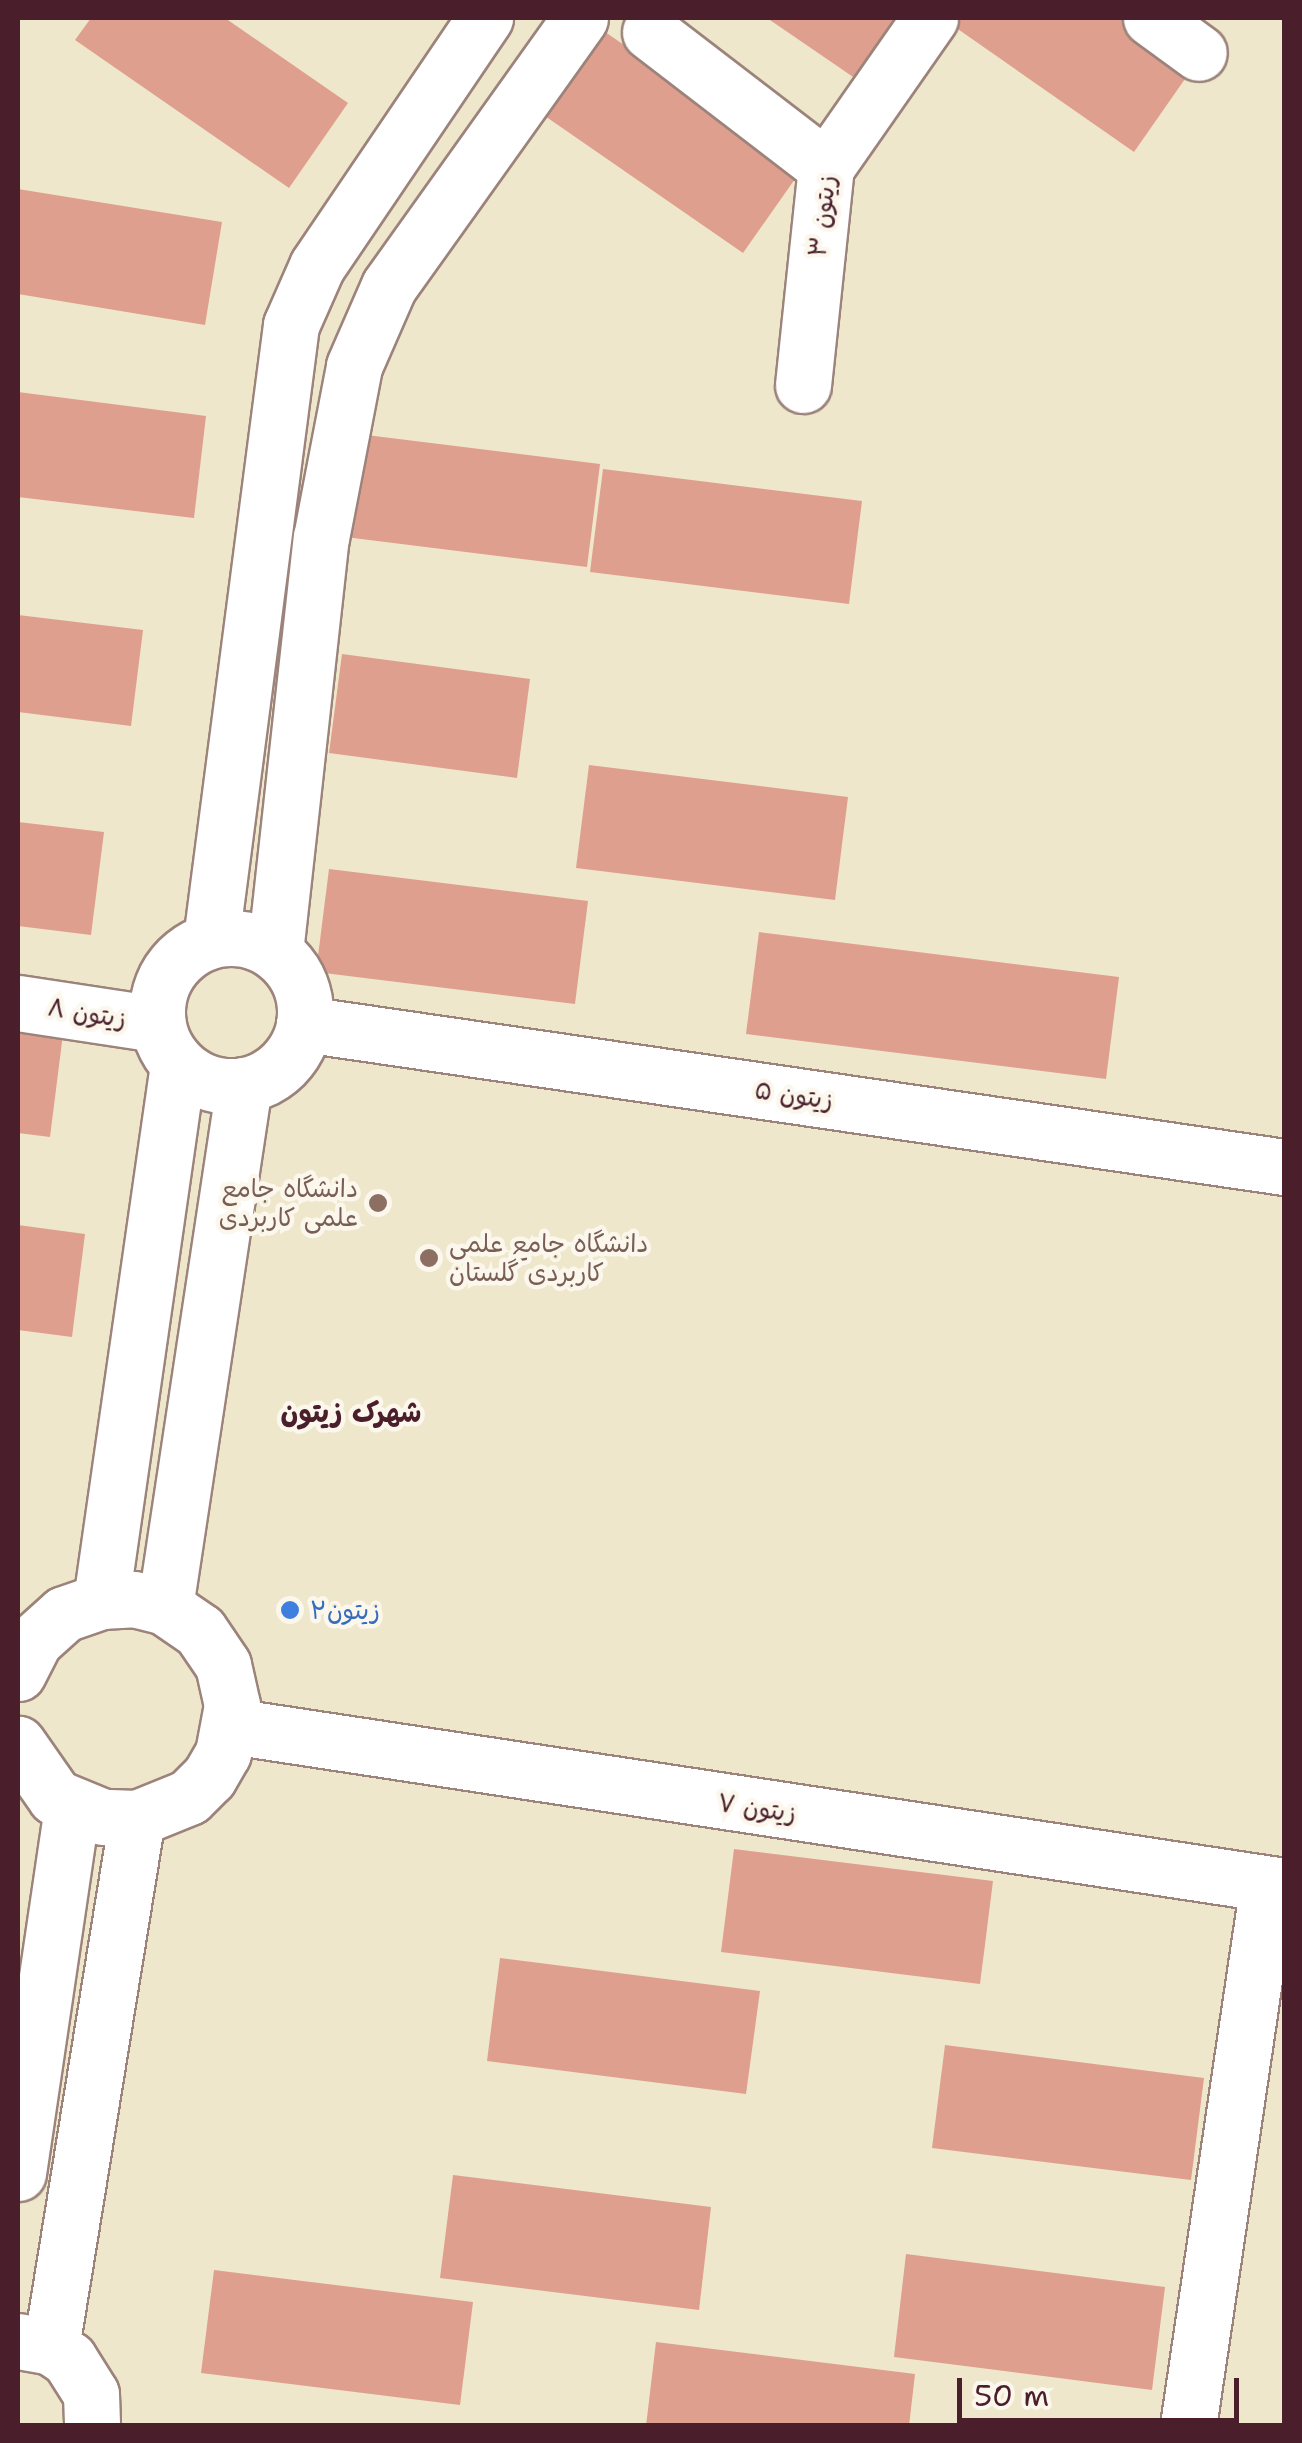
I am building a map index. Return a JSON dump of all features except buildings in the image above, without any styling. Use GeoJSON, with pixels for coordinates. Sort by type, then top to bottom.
{"type":"FeatureCollection","features":[{"type":"Feature","properties":{"kind":"street"},"geometry":{"type":"LineString","coordinates":[[211,940],[291,325],[317,266],[485,18]]}},
{"type":"Feature","properties":{"kind":"street"},"geometry":{"type":"LineString","coordinates":[[275,952],[320,538],[354,366],[388,286],[580,18]]}},
{"type":"Feature","properties":{"kind":"street","name":"زیتون ۳"},"geometry":{"type":"LineString","coordinates":[[803,386],[826,167],[930,18]]}},
{"type":"Feature","properties":{"kind":"street"},"geometry":{"type":"LineString","coordinates":[[1151,18],[1199,52]]}},
{"type":"Feature","properties":{"kind":"street"},"geometry":{"type":"LineString","coordinates":[[650,32],[826,167]]}},
{"type":"Feature","properties":{"kind":"street"},"geometry":{"type":"LineString","coordinates":[[101,1600],[168,1044],[168,972],[211,940],[234,938],[275,952],[300,985],[304,1024],[277,1070],[244,1085],[198,1079],[168,1044]]}},
{"type":"Feature","properties":{"kind":"street","name":"زیتون ۸"},"geometry":{"type":"LineString","coordinates":[[18,1003],[168,1044]]}},
{"type":"Feature","properties":{"kind":"street","name":"زیتون ۵"},"geometry":{"type":"LineString","coordinates":[[304,1024],[1284,1167]]}},
{"type":"Feature","properties":{"kind":"street"},"geometry":{"type":"LineString","coordinates":[[165,1608],[244,1085]]}},
{"type":"Feature","properties":{"kind":"street"},"geometry":{"type":"LineString","coordinates":[[18,1673],[48,1626],[101,1600],[165,1608],[213,1646],[230,1684],[231,1726],[223,1753],[188,1797],[137,1818],[103,1818],[72,1807],[41,1784],[18,1744]]}},
{"type":"Feature","properties":{"kind":"street","name":"زیتون ۷"},"geometry":{"type":"LineString","coordinates":[[231,1726],[1276,1885]]}},
{"type":"Feature","properties":{"kind":"street"},"geometry":{"type":"LineString","coordinates":[[18,2173],[72,1807]]}},
{"type":"Feature","properties":{"kind":"street"},"geometry":{"type":"LineString","coordinates":[[92,2426],[83,2375],[34,2344],[137,1818]]}},
{"type":"Feature","properties":{"kind":"street"},"geometry":{"type":"LineString","coordinates":[[1188,2426],[1276,1885]]}},
{"type":"Feature","properties":{"kind":"place","name":"دانشگاه جامع علمی کاربردی"},"geometry":{"type":"Point","coordinates":[378,1203]}},
{"type":"Feature","properties":{"kind":"place","name":"دانشگاه جامع علمی کاربردی گلستان"},"geometry":{"type":"Point","coordinates":[429,1258]}},
{"type":"Feature","properties":{"kind":"place","name":"زیتون۲"},"geometry":{"type":"Point","coordinates":[290,1610]}},
{"type":"Feature","properties":{"kind":"district","name":"شهرک زیتون"},"geometry":{"type":"Point","coordinates":[351,1412]}}]}
